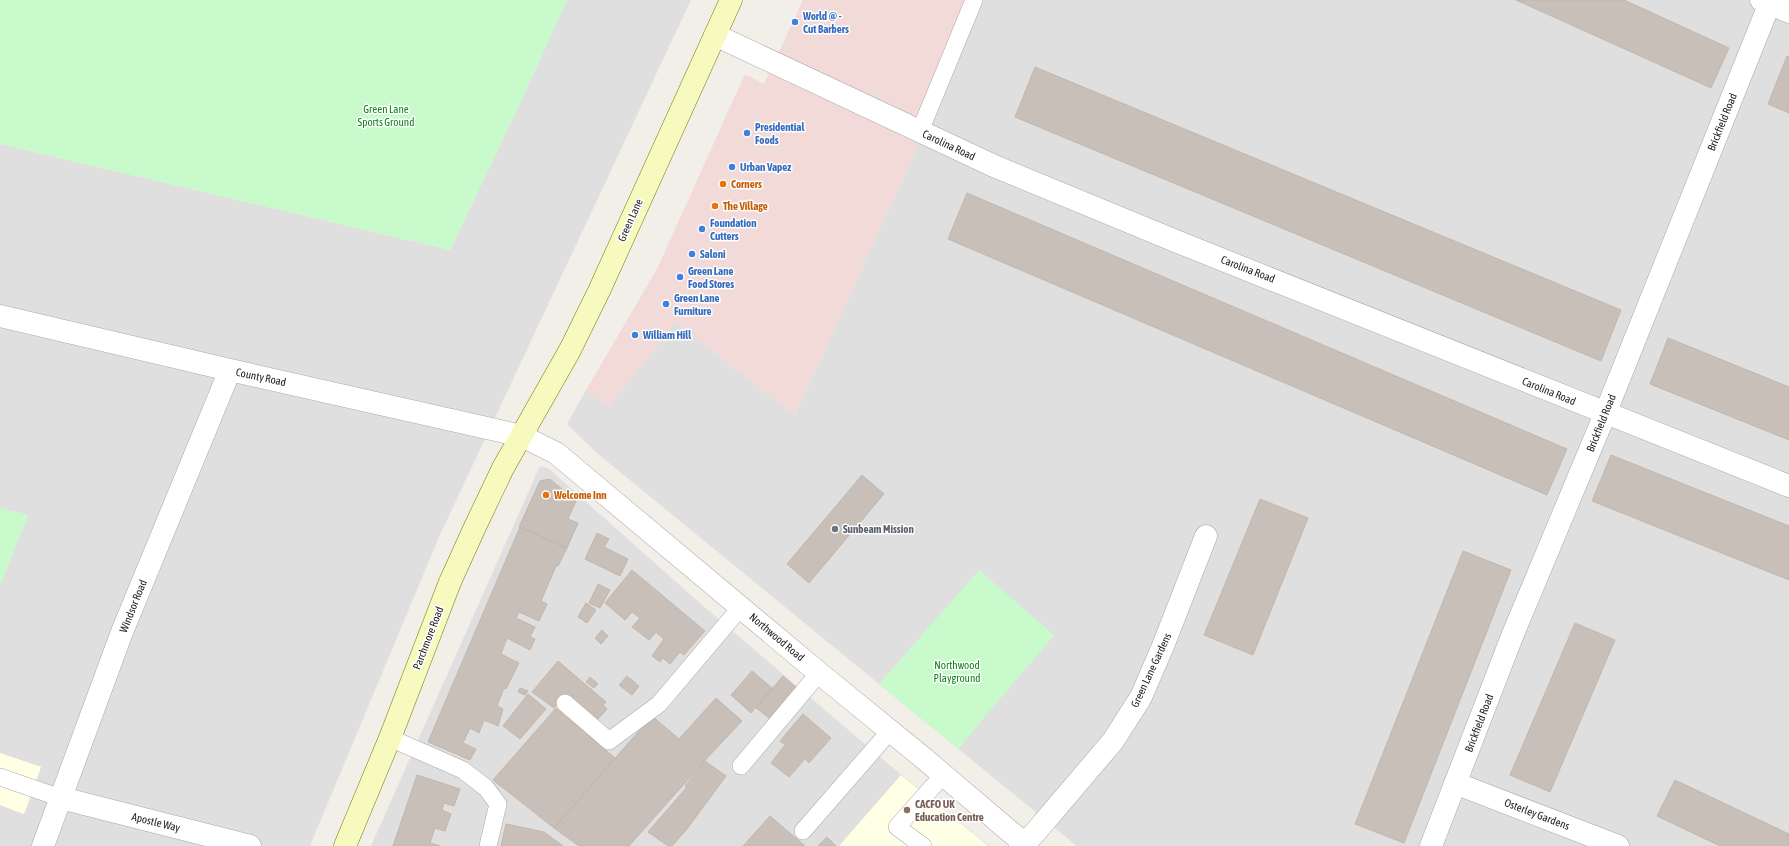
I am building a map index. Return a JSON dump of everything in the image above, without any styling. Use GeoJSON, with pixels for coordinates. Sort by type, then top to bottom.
{"type":"FeatureCollection","features":[{"type":"Feature","properties":{"kind":"main road","name":"Green Lane"},"geometry":{"type":"LineString","coordinates":[[522,436],[570,350],[599,291],[731,0]]}},
{"type":"Feature","properties":{"kind":"main road","name":"Parchmore Road"},"geometry":{"type":"LineString","coordinates":[[345,846],[390,738],[433,626],[468,542],[503,468],[522,436]]}},
{"type":"Feature","properties":{"kind":"street","name":"Brickfield Road"},"geometry":{"type":"LineString","coordinates":[[1431,846],[1513,634],[1773,4]]}},
{"type":"Feature","properties":{"kind":"street","name":"Carolina Road"},"geometry":{"type":"LineString","coordinates":[[715,35],[994,166],[1605,414],[1789,486]]}},
{"type":"Feature","properties":{"kind":"street","name":"County Road"},"geometry":{"type":"LineString","coordinates":[[0,316],[522,436]]}},
{"type":"Feature","properties":{"kind":"street","name":"Windsor Road"},"geometry":{"type":"LineString","coordinates":[[43,846],[122,632],[230,370]]}},
{"type":"Feature","properties":{"kind":"street","name":"Northwood Road"},"geometry":{"type":"LineString","coordinates":[[522,436],[556,453],[819,673],[944,774],[1024,845]]}},
{"type":"Feature","properties":{"kind":"street","name":"Green Lane Gardens"},"geometry":{"type":"LineString","coordinates":[[1024,845],[1113,741],[1141,697],[1163,646],[1206,536]]}},
{"type":"Feature","properties":{"kind":"street","name":"Osterley Gardens"},"geometry":{"type":"LineString","coordinates":[[1455,783],[1618,846]]}},
{"type":"Feature","properties":{"kind":"street","name":"Apostle Way"},"geometry":{"type":"LineString","coordinates":[[61,798],[250,846]]}},
{"type":"Feature","properties":{"kind":"lane"},"geometry":{"type":"LineString","coordinates":[[920,131],[974,0]]}},
{"type":"Feature","properties":{"kind":"lane"},"geometry":{"type":"LineString","coordinates":[[565,703],[609,741],[659,704],[741,607]]}},
{"type":"Feature","properties":{"kind":"lane"},"geometry":{"type":"LineString","coordinates":[[741,766],[819,673]]}},
{"type":"Feature","properties":{"kind":"lane"},"geometry":{"type":"LineString","coordinates":[[802,831],[890,731]]}},
{"type":"Feature","properties":{"kind":"lane"},"geometry":{"type":"LineString","coordinates":[[390,738],[463,770],[486,788],[498,804],[488,846]]}},
{"type":"Feature","properties":{"kind":"lane"},"geometry":{"type":"LineString","coordinates":[[923,846],[897,827],[944,774]]}},
{"type":"Feature","properties":{"kind":"lane"},"geometry":{"type":"LineString","coordinates":[[0,777],[61,798]]}},
{"type":"Feature","properties":{"kind":"shaded area"},"geometry":{"type":"Polygon","coordinates":[[[567,0],[691,0],[439,537],[310,846],[0,846],[0,805],[24,814],[41,767],[0,753],[0,585],[28,515],[0,508],[0,144],[450,250],[522,99],[567,0]]]}},
{"type":"Feature","properties":{"kind":"shaded area"},"geometry":{"type":"Polygon","coordinates":[[[803,0],[984,0],[795,415],[676,322],[608,408],[586,390],[657,269],[745,74],[764,84],[803,0]]]}},
{"type":"Feature","properties":{"kind":"shaded area"},"geometry":{"type":"Polygon","coordinates":[[[984,0],[1789,0],[1789,846],[1077,846],[598,454],[567,424],[586,390],[608,407],[676,322],[795,415],[984,0]]]}},
{"type":"Feature","properties":{"kind":"shaded area"},"geometry":{"type":"Polygon","coordinates":[[[540,466],[548,468],[702,605],[886,762],[989,846],[371,846],[540,466]]]}},
{"type":"Feature","properties":{"kind":"shaded area"},"geometry":{"type":"Polygon","coordinates":[[[0,753],[41,767],[24,814],[0,805],[0,753]]]}},
{"type":"Feature","properties":{"kind":"shaded area","name":"CACFO UK Education Centre"},"geometry":{"type":"Polygon","coordinates":[[[901,775],[987,845],[987,846],[839,846],[901,775]]]}},
{"type":"Feature","properties":{"kind":"green space","name":"Green Lane Sports Ground"},"geometry":{"type":"Polygon","coordinates":[[[0,0],[567,0],[522,99],[450,250],[0,144],[0,0]]]}},
{"type":"Feature","properties":{"kind":"green space"},"geometry":{"type":"Polygon","coordinates":[[[0,508],[28,515],[0,585],[0,508]]]}},
{"type":"Feature","properties":{"kind":"green space","name":"Northwood Playground"},"geometry":{"type":"Polygon","coordinates":[[[979,570],[1054,635],[958,749],[879,684],[979,570]]]}},
{"type":"Feature","properties":{"kind":"building"},"geometry":{"type":"Polygon","coordinates":[[[1516,0],[1624,0],[1729,48],[1711,88],[1516,0]]]}},
{"type":"Feature","properties":{"kind":"building"},"geometry":{"type":"Polygon","coordinates":[[[1787,56],[1789,57],[1789,113],[1768,104],[1787,56]]]}},
{"type":"Feature","properties":{"kind":"building"},"geometry":{"type":"Polygon","coordinates":[[[1035,67],[1621,310],[1601,361],[1015,117],[1035,67]]]}},
{"type":"Feature","properties":{"kind":"building"},"geometry":{"type":"Polygon","coordinates":[[[967,193],[1567,449],[1547,495],[948,239],[967,193]]]}},
{"type":"Feature","properties":{"kind":"building"},"geometry":{"type":"Polygon","coordinates":[[[1668,338],[1789,387],[1789,440],[1650,384],[1668,338]]]}},
{"type":"Feature","properties":{"kind":"building"},"geometry":{"type":"Polygon","coordinates":[[[1611,455],[1789,526],[1789,580],[1592,501],[1611,455]]]}},
{"type":"Feature","properties":{"kind":"building","name":"Sunbeam Mission"},"geometry":{"type":"Polygon","coordinates":[[[862,475],[884,494],[809,583],[787,564],[862,475]]]}},
{"type":"Feature","properties":{"kind":"building"},"geometry":{"type":"Polygon","coordinates":[[[550,479],[576,501],[568,519],[578,523],[567,548],[519,527],[540,481],[550,479]]]}},
{"type":"Feature","properties":{"kind":"building"},"geometry":{"type":"Polygon","coordinates":[[[1260,499],[1308,518],[1253,655],[1204,635],[1260,499]]]}},
{"type":"Feature","properties":{"kind":"building"},"geometry":{"type":"Polygon","coordinates":[[[520,527],[567,548],[558,566],[556,566],[541,601],[547,604],[539,621],[519,612],[516,618],[535,627],[530,637],[535,639],[530,650],[507,638],[501,654],[519,663],[506,689],[504,688],[497,706],[503,709],[498,726],[484,720],[479,733],[470,728],[463,743],[476,749],[470,760],[428,742],[520,527]]]}},
{"type":"Feature","properties":{"kind":"building"},"geometry":{"type":"Polygon","coordinates":[[[597,533],[609,539],[604,547],[628,559],[620,576],[585,559],[597,533]]]}},
{"type":"Feature","properties":{"kind":"building"},"geometry":{"type":"Polygon","coordinates":[[[1463,551],[1511,570],[1404,843],[1355,824],[1463,551]]]}},
{"type":"Feature","properties":{"kind":"building"},"geometry":{"type":"Polygon","coordinates":[[[632,570],[705,631],[684,655],[680,652],[670,664],[663,658],[660,662],[652,656],[664,639],[656,632],[649,640],[632,627],[640,618],[632,612],[625,620],[605,603],[632,570]]]}},
{"type":"Feature","properties":{"kind":"building"},"geometry":{"type":"Polygon","coordinates":[[[598,584],[610,590],[600,608],[589,603],[598,584]]]}},
{"type":"Feature","properties":{"kind":"building"},"geometry":{"type":"Polygon","coordinates":[[[586,603],[596,610],[587,623],[578,617],[586,603]]]}},
{"type":"Feature","properties":{"kind":"building"},"geometry":{"type":"Polygon","coordinates":[[[1575,623],[1615,640],[1550,792],[1510,775],[1575,623]]]}},
{"type":"Feature","properties":{"kind":"building"},"geometry":{"type":"Polygon","coordinates":[[[602,630],[608,636],[601,644],[595,638],[602,630]]]}},
{"type":"Feature","properties":{"kind":"building"},"geometry":{"type":"Polygon","coordinates":[[[558,661],[606,702],[603,705],[607,709],[597,720],[565,694],[554,708],[532,692],[558,661]]]}},
{"type":"Feature","properties":{"kind":"building"},"geometry":{"type":"Polygon","coordinates":[[[752,671],[772,688],[751,713],[731,695],[752,671]]]}},
{"type":"Feature","properties":{"kind":"building"},"geometry":{"type":"Polygon","coordinates":[[[627,676],[639,686],[632,695],[619,685],[627,676]]]}},
{"type":"Feature","properties":{"kind":"building"},"geometry":{"type":"Polygon","coordinates":[[[783,676],[797,688],[772,720],[756,708],[783,676]]]}},
{"type":"Feature","properties":{"kind":"building"},"geometry":{"type":"Polygon","coordinates":[[[590,677],[598,684],[594,688],[586,682],[590,677]]]}},
{"type":"Feature","properties":{"kind":"building"},"geometry":{"type":"Polygon","coordinates":[[[520,688],[528,691],[525,695],[518,692],[520,688]]]}},
{"type":"Feature","properties":{"kind":"building"},"geometry":{"type":"Polygon","coordinates":[[[528,694],[546,709],[520,739],[503,726],[528,694]]]}},
{"type":"Feature","properties":{"kind":"building"},"geometry":{"type":"Polygon","coordinates":[[[716,698],[742,721],[629,846],[579,846],[554,828],[652,716],[679,739],[716,698]]]}},
{"type":"Feature","properties":{"kind":"building"},"geometry":{"type":"Polygon","coordinates":[[[556,708],[615,758],[554,828],[493,780],[556,708]]]}},
{"type":"Feature","properties":{"kind":"building"},"geometry":{"type":"Polygon","coordinates":[[[803,714],[831,738],[809,763],[805,759],[789,777],[771,763],[785,745],[780,741],[803,714]]]}},
{"type":"Feature","properties":{"kind":"building"},"geometry":{"type":"Polygon","coordinates":[[[705,761],[726,776],[687,829],[672,846],[668,846],[648,832],[687,787],[685,786],[705,761]]]}},
{"type":"Feature","properties":{"kind":"building"},"geometry":{"type":"Polygon","coordinates":[[[417,775],[460,789],[454,806],[444,803],[442,810],[451,814],[445,831],[435,828],[430,843],[440,846],[393,846],[417,775]]]}},
{"type":"Feature","properties":{"kind":"building"},"geometry":{"type":"Polygon","coordinates":[[[1675,780],[1789,834],[1789,846],[1720,846],[1657,816],[1675,780]]]}},
{"type":"Feature","properties":{"kind":"building"},"geometry":{"type":"Polygon","coordinates":[[[770,816],[805,846],[743,846],[770,816]]]}},
{"type":"Feature","properties":{"kind":"building"},"geometry":{"type":"Polygon","coordinates":[[[506,824],[544,832],[563,846],[501,846],[506,824]]]}},
{"type":"Feature","properties":{"kind":"building"},"geometry":{"type":"Polygon","coordinates":[[[827,837],[836,846],[818,846],[827,837]]]}},
{"type":"Feature","properties":{"kind":"place","name":"World @ - Cut Barbers"},"geometry":{"type":"Point","coordinates":[795,22]}},
{"type":"Feature","properties":{"kind":"place","name":"Presidential Foods"},"geometry":{"type":"Point","coordinates":[747,133]}},
{"type":"Feature","properties":{"kind":"place","name":"Urban Vapez"},"geometry":{"type":"Point","coordinates":[732,167]}},
{"type":"Feature","properties":{"kind":"place","name":"Corners"},"geometry":{"type":"Point","coordinates":[723,184]}},
{"type":"Feature","properties":{"kind":"place","name":"The Village"},"geometry":{"type":"Point","coordinates":[715,206]}},
{"type":"Feature","properties":{"kind":"place","name":"Foundation Cutters"},"geometry":{"type":"Point","coordinates":[702,229]}},
{"type":"Feature","properties":{"kind":"place","name":"Saloni"},"geometry":{"type":"Point","coordinates":[692,254]}},
{"type":"Feature","properties":{"kind":"place","name":"Green Lane Food Stores"},"geometry":{"type":"Point","coordinates":[680,277]}},
{"type":"Feature","properties":{"kind":"place","name":"Green Lane Furniture"},"geometry":{"type":"Point","coordinates":[666,304]}},
{"type":"Feature","properties":{"kind":"place","name":"William Hill"},"geometry":{"type":"Point","coordinates":[635,335]}},
{"type":"Feature","properties":{"kind":"place","name":"Welcome Inn"},"geometry":{"type":"Point","coordinates":[546,495]}},
{"type":"Feature","properties":{"kind":"place","name":"Sunbeam Mission"},"geometry":{"type":"Point","coordinates":[835,529]}},
{"type":"Feature","properties":{"kind":"place","name":"CACFO UK Education Centre"},"geometry":{"type":"Point","coordinates":[907,810]}}]}
